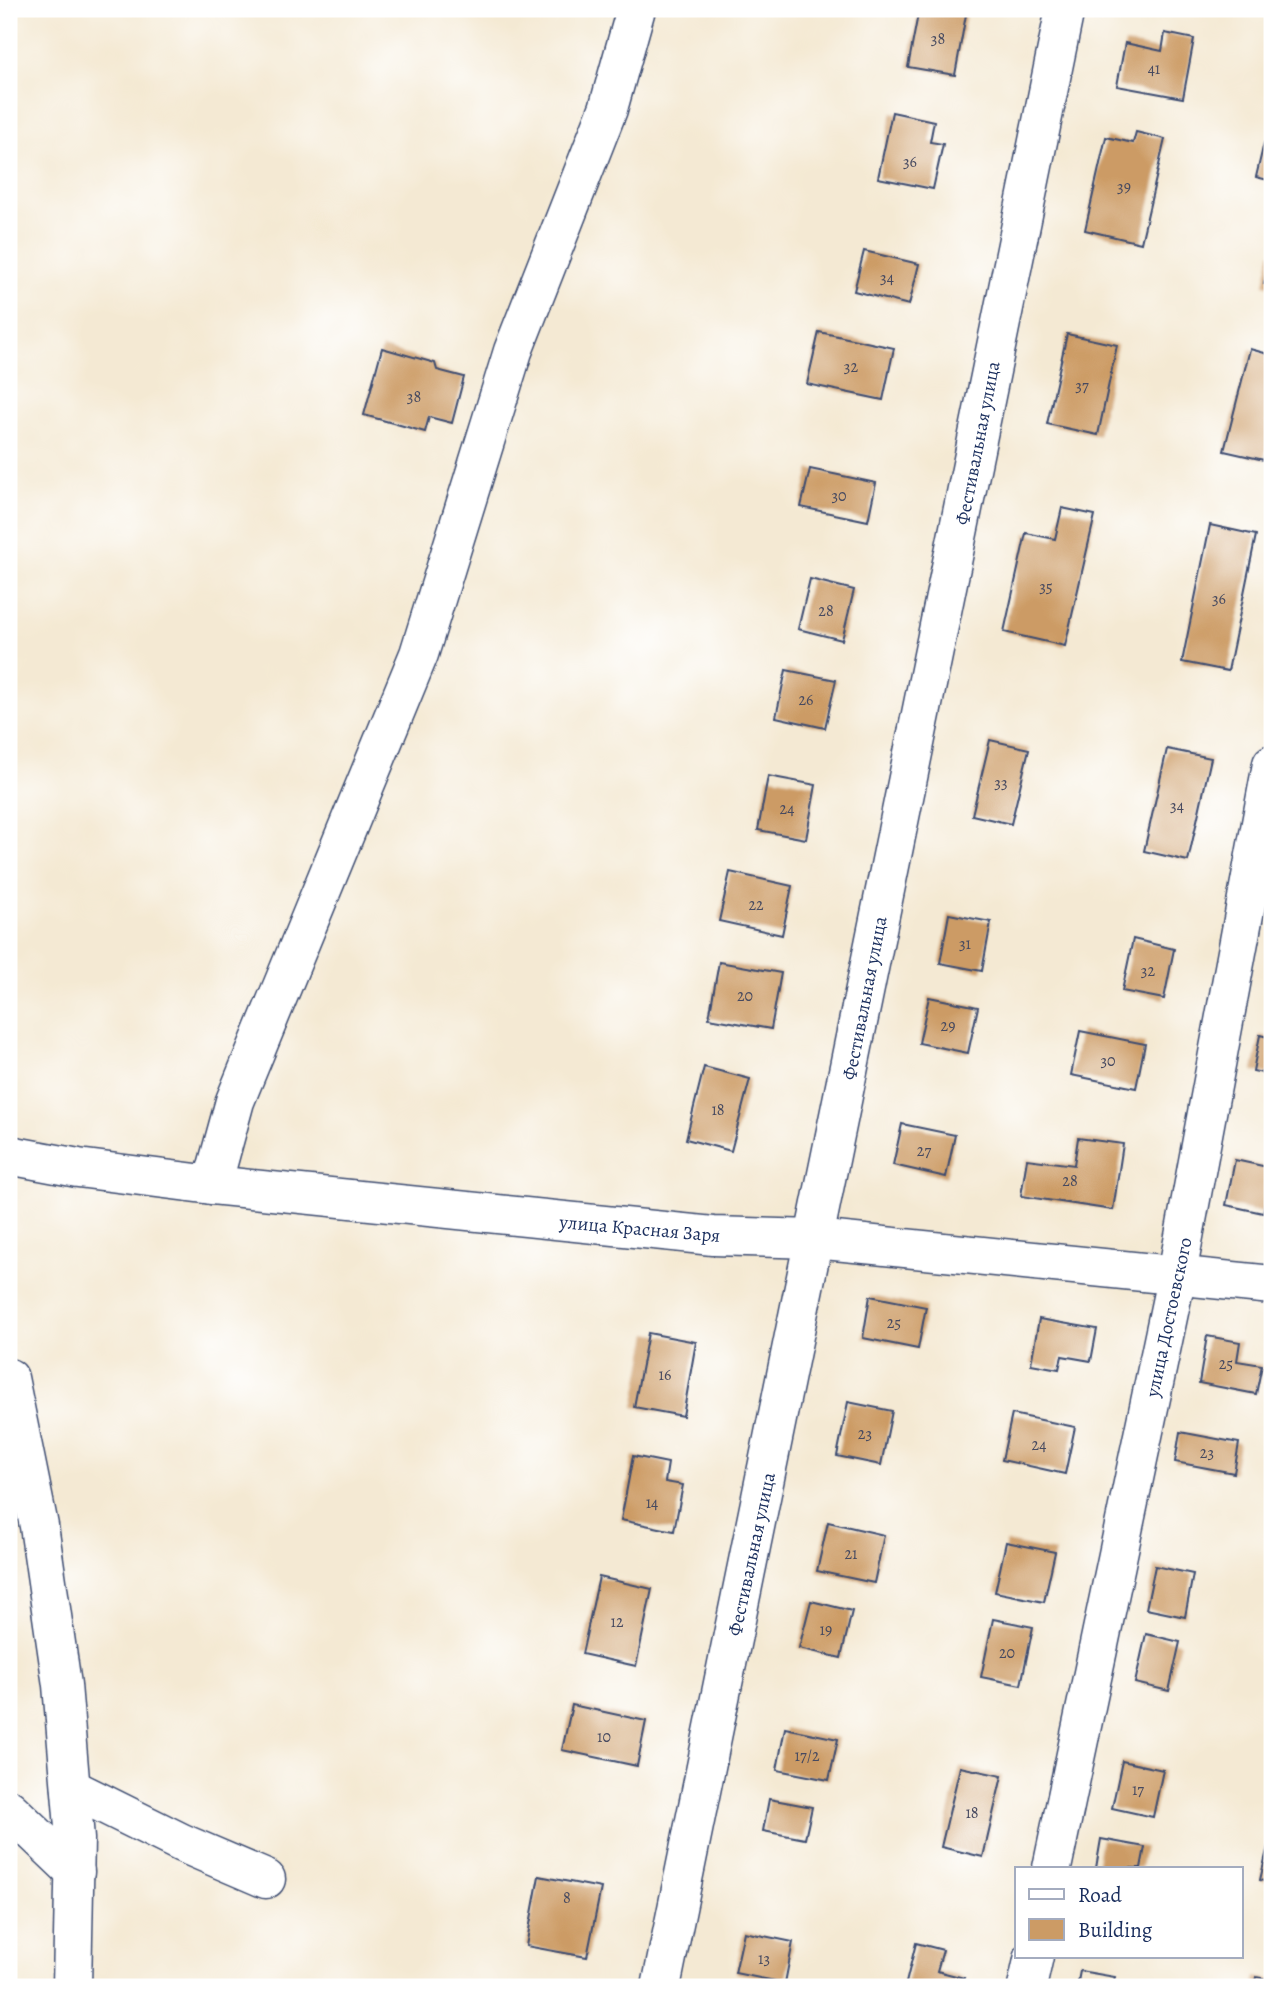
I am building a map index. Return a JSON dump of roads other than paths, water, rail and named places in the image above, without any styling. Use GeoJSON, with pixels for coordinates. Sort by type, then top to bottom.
{"type":"FeatureCollection","features":[{"type":"Feature","properties":{"kind":"street"},"geometry":{"type":"LineString","coordinates":[[212,1185],[234,1101],[419,654],[513,351],[608,109],[636,9]]}},
{"type":"Feature","properties":{"kind":"street","name":"Фестивальная улица"},"geometry":{"type":"LineString","coordinates":[[661,1987],[1065,9]]}},
{"type":"Feature","properties":{"kind":"street","name":"улица Достоевского"},"geometry":{"type":"LineString","coordinates":[[1052,1867],[1177,1274],[1272,764]]}},
{"type":"Feature","properties":{"kind":"street","name":"улица Красная Заря"},"geometry":{"type":"LineString","coordinates":[[9,1155],[78,1168],[212,1185],[713,1236],[815,1239],[1272,1285]]}},
{"type":"Feature","properties":{"kind":"street"},"geometry":{"type":"LineString","coordinates":[[9,1378],[39,1526],[62,1685],[75,1839],[72,1987]]}},
{"type":"Feature","properties":{"kind":"street"},"geometry":{"type":"LineString","coordinates":[[71,1788],[182,1843],[266,1879]]}},
{"type":"Feature","properties":{"kind":"street"},"geometry":{"type":"LineString","coordinates":[[9,1809],[75,1872]]}},
{"type":"Feature","properties":{"kind":"street"},"geometry":{"type":"LineString","coordinates":[[1027,1987],[1034,1958]]}}]}
